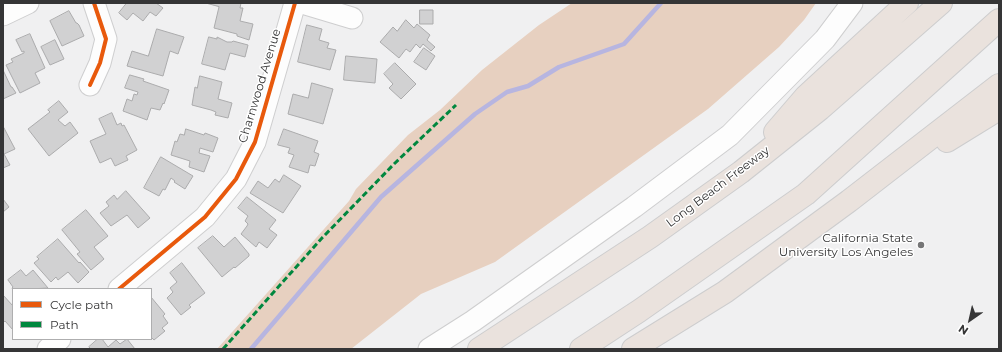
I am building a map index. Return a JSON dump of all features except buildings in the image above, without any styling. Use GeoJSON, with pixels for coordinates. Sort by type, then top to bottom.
{"type":"FeatureCollection","features":[{"type":"Feature","properties":{"kind":"highway"},"geometry":{"type":"LineString","coordinates":[[741,172],[806,96],[907,3]]}},
{"type":"Feature","properties":{"kind":"highway","name":"Long Beach Freeway"},"geometry":{"type":"LineString","coordinates":[[479,349],[650,237],[741,172],[820,109],[941,3]]}},
{"type":"Feature","properties":{"kind":"highway"},"geometry":{"type":"LineString","coordinates":[[806,194],[999,20]]}},
{"type":"Feature","properties":{"kind":"highway"},"geometry":{"type":"LineString","coordinates":[[581,349],[640,311],[874,147],[999,38]]}},
{"type":"Feature","properties":{"kind":"highway"},"geometry":{"type":"LineString","coordinates":[[633,349],[725,292],[849,201],[999,85]]}},
{"type":"Feature","properties":{"kind":"highway"},"geometry":{"type":"LineString","coordinates":[[849,201],[999,109]]}},
{"type":"Feature","properties":{"kind":"street"},"geometry":{"type":"LineString","coordinates":[[3,15],[28,3]]}},
{"type":"Feature","properties":{"kind":"street"},"geometry":{"type":"LineString","coordinates":[[90,85],[100,63],[106,39],[94,3]]}},
{"type":"Feature","properties":{"kind":"street","name":"Charnwood Avenue"},"geometry":{"type":"LineString","coordinates":[[120,288],[205,217],[236,179],[255,142],[295,3]]}},
{"type":"Feature","properties":{"kind":"street"},"geometry":{"type":"LineString","coordinates":[[302,3],[352,18]]}},
{"type":"Feature","properties":{"kind":"street"},"geometry":{"type":"LineString","coordinates":[[429,349],[473,321],[634,208],[730,135],[825,39],[852,3]]}},
{"type":"Feature","properties":{"kind":"street"},"geometry":{"type":"LineString","coordinates":[[48,349],[59,340]]}},
{"type":"Feature","properties":{"kind":"shaded area"},"geometry":{"type":"Polygon","coordinates":[[[572,3],[816,3],[804,20],[779,47],[708,109],[495,262],[421,294],[351,349],[217,349],[349,201],[356,189],[408,135],[440,110],[482,70],[539,25],[572,3]]]}},
{"type":"Feature","properties":{"kind":"waterway"},"geometry":{"type":"LineString","coordinates":[[251,349],[381,197],[475,114],[507,92],[528,86],[559,67],[624,44],[661,3]]}},
{"type":"Feature","properties":{"kind":"marked path"},"geometry":{"type":"LineString","coordinates":[[223,349],[322,238],[394,164],[456,105]]}},
{"type":"Feature","properties":{"kind":"cycle path"},"geometry":{"type":"LineString","coordinates":[[90,85],[100,63],[106,39],[94,3]]}},
{"type":"Feature","properties":{"kind":"cycle path"},"geometry":{"type":"LineString","coordinates":[[120,288],[205,217],[236,179],[255,142],[295,3]]}},
{"type":"Feature","properties":{"kind":"place","name":"California State University Los Angeles"},"geometry":{"type":"Point","coordinates":[921,245]}}]}
